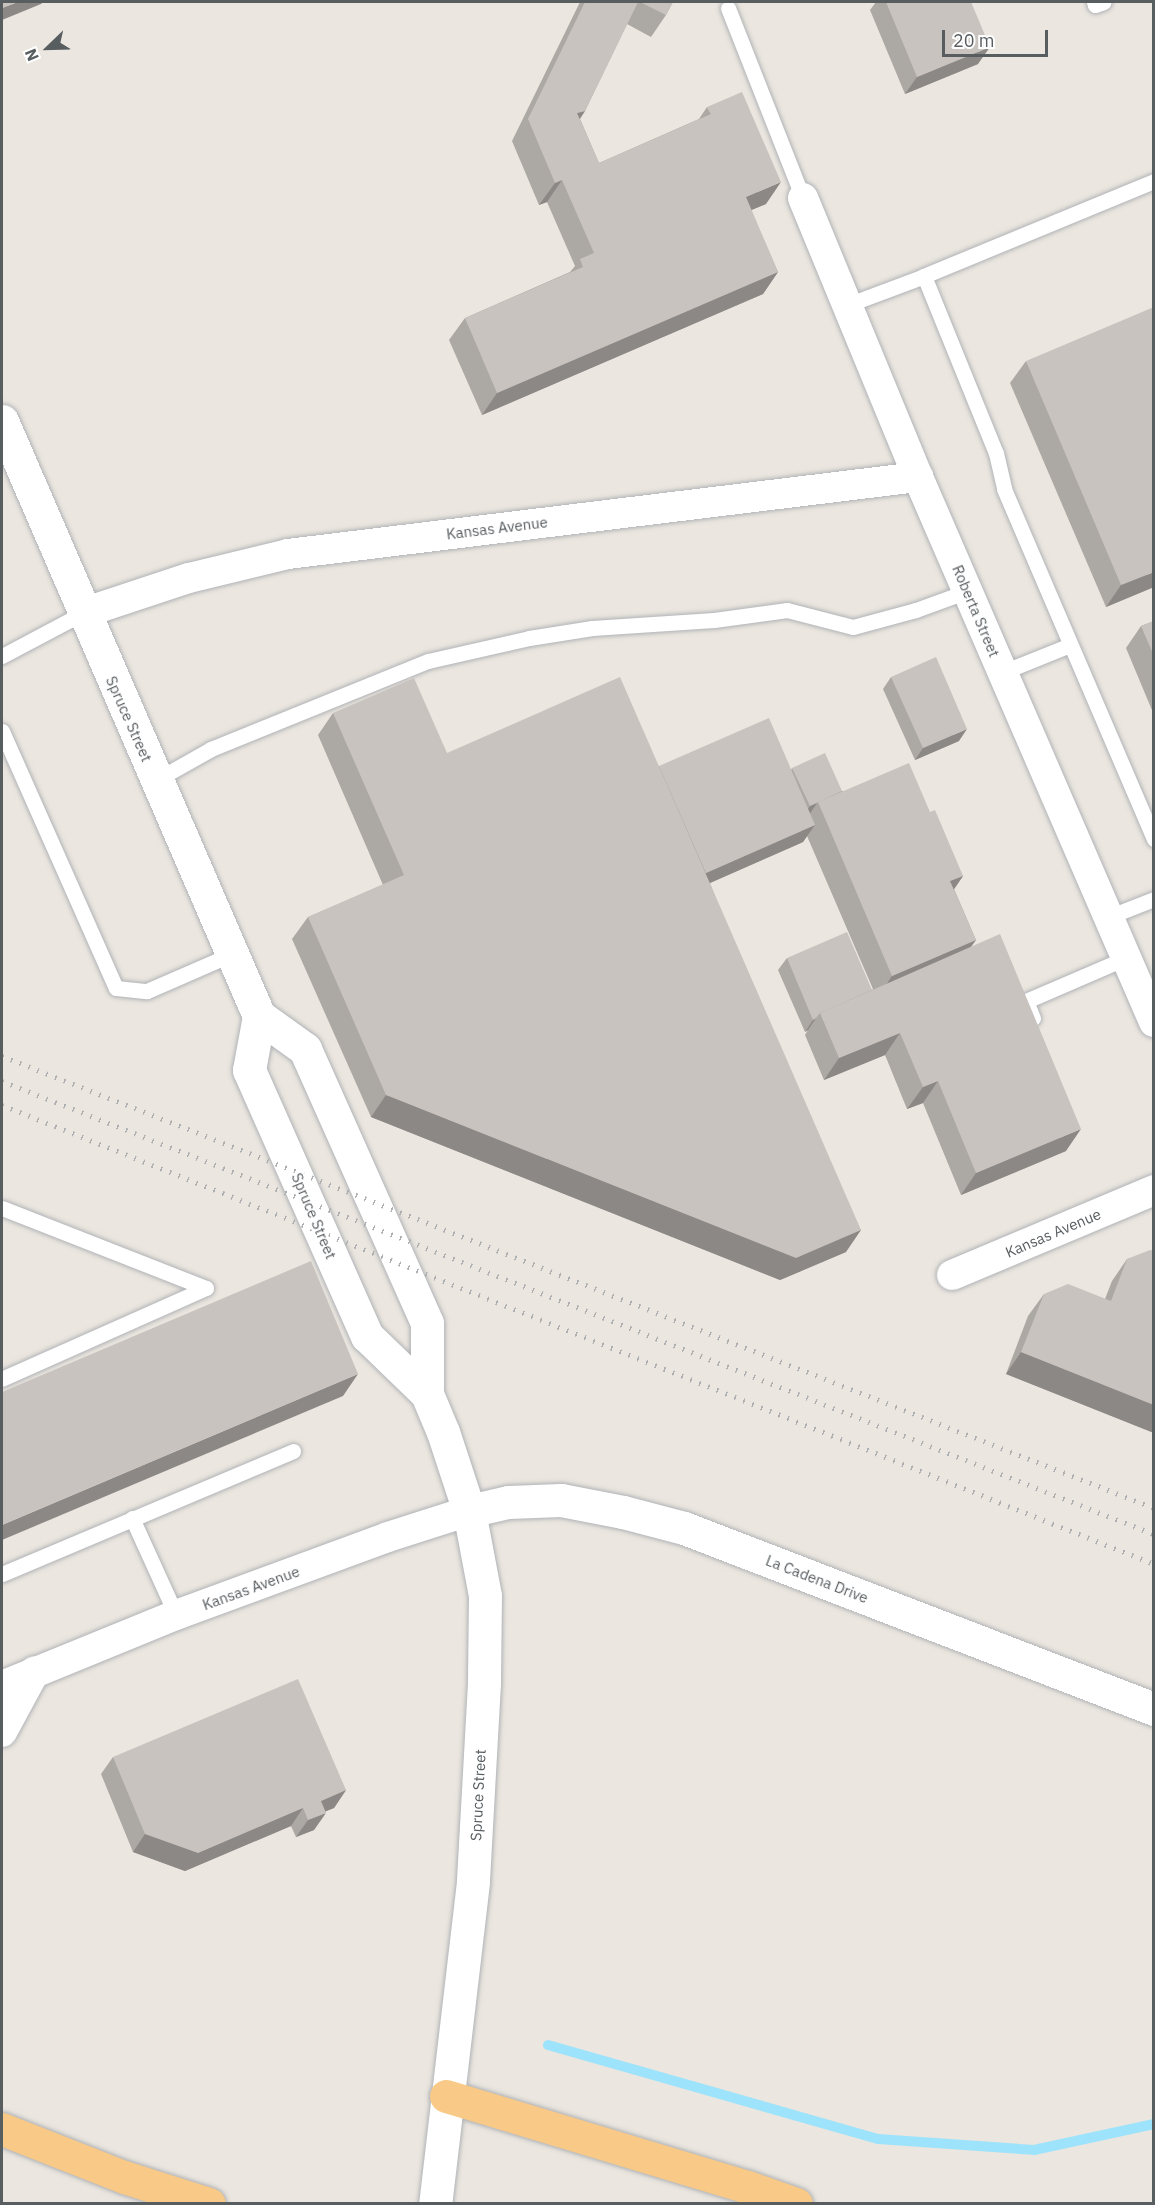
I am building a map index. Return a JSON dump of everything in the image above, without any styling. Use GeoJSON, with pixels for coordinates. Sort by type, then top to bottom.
{"type":"FeatureCollection","features":[{"type":"Feature","properties":{"kind":"highway"},"geometry":{"type":"LineString","coordinates":[[446,2096],[796,2204]]}},
{"type":"Feature","properties":{"kind":"highway"},"geometry":{"type":"LineString","coordinates":[[2,2129],[124,2177],[209,2204]]}},
{"type":"Feature","properties":{"kind":"main road","name":"Spruce Street"},"geometry":{"type":"LineString","coordinates":[[2,421],[259,1016],[305,1049],[427,1323],[427,1394]]}},
{"type":"Feature","properties":{"kind":"main road","name":"Spruce Street"},"geometry":{"type":"LineString","coordinates":[[259,1016],[249,1070],[367,1336],[427,1394],[444,1432],[469,1511],[487,1607],[473,1882],[439,2152],[435,2204]]}},
{"type":"Feature","properties":{"kind":"main road","name":"La Cadena Drive"},"geometry":{"type":"LineString","coordinates":[[469,1511],[508,1502],[561,1500],[623,1512],[684,1528],[1154,1709]]}},
{"type":"Feature","properties":{"kind":"street","name":"Roberta Street"},"geometry":{"type":"LineString","coordinates":[[803,198],[918,477],[1154,1022]]}},
{"type":"Feature","properties":{"kind":"street","name":"Kansas Avenue"},"geometry":{"type":"LineString","coordinates":[[83,613],[189,578],[288,554],[918,477]]}},
{"type":"Feature","properties":{"kind":"street","name":"Kansas Avenue"},"geometry":{"type":"LineString","coordinates":[[952,1275],[1154,1190]]}},
{"type":"Feature","properties":{"kind":"street","name":"Kansas Avenue"},"geometry":{"type":"LineString","coordinates":[[2,1686],[176,1615],[388,1537],[469,1511]]}},
{"type":"Feature","properties":{"kind":"street"},"geometry":{"type":"LineString","coordinates":[[2,1732],[35,1671]]}},
{"type":"Feature","properties":{"kind":"lane"},"geometry":{"type":"LineString","coordinates":[[1094,2],[1095,5],[1104,2]]}},
{"type":"Feature","properties":{"kind":"lane"},"geometry":{"type":"LineString","coordinates":[[728,8],[803,198]]}},
{"type":"Feature","properties":{"kind":"lane"},"geometry":{"type":"LineString","coordinates":[[848,305],[1154,181]]}},
{"type":"Feature","properties":{"kind":"lane"},"geometry":{"type":"LineString","coordinates":[[924,276],[996,453],[1004,489],[1154,839]]}},
{"type":"Feature","properties":{"kind":"lane"},"geometry":{"type":"LineString","coordinates":[[156,780],[210,749],[428,661],[529,638],[592,628],[714,620],[787,610],[853,627],[916,610],[968,591]]}},
{"type":"Feature","properties":{"kind":"lane"},"geometry":{"type":"LineString","coordinates":[[2,656],[83,613]]}},
{"type":"Feature","properties":{"kind":"lane"},"geometry":{"type":"LineString","coordinates":[[1003,672],[1070,645]]}},
{"type":"Feature","properties":{"kind":"lane"},"geometry":{"type":"LineString","coordinates":[[2,731],[116,988],[147,990],[232,954]]}},
{"type":"Feature","properties":{"kind":"lane"},"geometry":{"type":"LineString","coordinates":[[1108,917],[1154,899]]}},
{"type":"Feature","properties":{"kind":"lane"},"geometry":{"type":"LineString","coordinates":[[1039,1032],[1026,1001],[1126,958]]}},
{"type":"Feature","properties":{"kind":"lane"},"geometry":{"type":"LineString","coordinates":[[2,1208],[206,1288],[3,1376]]}},
{"type":"Feature","properties":{"kind":"lane"},"geometry":{"type":"LineString","coordinates":[[2,1574],[293,1451]]}},
{"type":"Feature","properties":{"kind":"lane"},"geometry":{"type":"LineString","coordinates":[[132,1518],[176,1615]]}},
{"type":"Feature","properties":{"kind":"building"},"geometry":{"type":"Polygon","coordinates":[[[2,2],[18,2],[2,8],[2,2]]]}},
{"type":"Feature","properties":{"kind":"building"},"geometry":{"type":"Polygon","coordinates":[[[585,2],[638,2],[585,111],[577,113],[599,163],[711,114],[707,107],[742,92],[781,182],[746,197],[778,272],[497,393],[465,318],[583,267],[580,259],[594,253],[562,180],[555,183],[528,119],[585,2]]]}},
{"type":"Feature","properties":{"kind":"building"},"geometry":{"type":"Polygon","coordinates":[[[640,2],[673,2],[666,15],[640,2]]]}},
{"type":"Feature","properties":{"kind":"building"},"geometry":{"type":"Polygon","coordinates":[[[886,2],[971,2],[990,47],[917,77],[886,2]]]}},
{"type":"Feature","properties":{"kind":"building"},"geometry":{"type":"Polygon","coordinates":[[[1154,307],[1154,572],[1121,585],[1026,361],[1154,307]]]}},
{"type":"Feature","properties":{"kind":"building"},"geometry":{"type":"Polygon","coordinates":[[[1154,621],[1154,656],[1141,626],[1154,621]]]}},
{"type":"Feature","properties":{"kind":"building"},"geometry":{"type":"Polygon","coordinates":[[[936,657],[967,729],[923,748],[891,677],[936,657]]]}},
{"type":"Feature","properties":{"kind":"building"},"geometry":{"type":"Polygon","coordinates":[[[620,677],[861,1230],[796,1258],[386,1095],[308,917],[404,875],[333,713],[414,678],[447,753],[620,677]]]}},
{"type":"Feature","properties":{"kind":"building"},"geometry":{"type":"Polygon","coordinates":[[[769,718],[815,825],[706,873],[659,766],[769,718]]]}},
{"type":"Feature","properties":{"kind":"building"},"geometry":{"type":"Polygon","coordinates":[[[825,753],[842,791],[810,806],[792,768],[825,753]]]}},
{"type":"Feature","properties":{"kind":"building"},"geometry":{"type":"Polygon","coordinates":[[[909,763],[930,812],[935,810],[963,876],[950,881],[976,940],[892,976],[818,802],[909,763]]]}},
{"type":"Feature","properties":{"kind":"building"},"geometry":{"type":"Polygon","coordinates":[[[847,932],[872,990],[820,1013],[813,1020],[787,958],[847,932]]]}},
{"type":"Feature","properties":{"kind":"building"},"geometry":{"type":"Polygon","coordinates":[[[1000,934],[1081,1129],[976,1173],[938,1081],[923,1087],[900,1033],[839,1058],[820,1013],[1000,934]]]}},
{"type":"Feature","properties":{"kind":"building"},"geometry":{"type":"Polygon","coordinates":[[[1150,1250],[1154,1251],[1154,1405],[1021,1352],[1044,1294],[1068,1284],[1111,1301],[1127,1259],[1150,1250]]]}},
{"type":"Feature","properties":{"kind":"building"},"geometry":{"type":"Polygon","coordinates":[[[311,1261],[358,1374],[2,1525],[2,1392],[311,1261]]]}},
{"type":"Feature","properties":{"kind":"building"},"geometry":{"type":"Polygon","coordinates":[[[298,1679],[346,1790],[321,1801],[326,1813],[308,1820],[303,1808],[198,1853],[145,1834],[113,1757],[298,1679]]]}},
{"type":"Feature","properties":{"kind":"waterway"},"geometry":{"type":"LineString","coordinates":[[548,2045],[878,2139],[1034,2150],[1154,2124]]}},
{"type":"Feature","properties":{"kind":"railway"},"geometry":{"type":"LineString","coordinates":[[2,1056],[1154,1508]]}},
{"type":"Feature","properties":{"kind":"railway"},"geometry":{"type":"LineString","coordinates":[[2,1081],[1154,1534]]}},
{"type":"Feature","properties":{"kind":"railway"},"geometry":{"type":"LineString","coordinates":[[2,1105],[1154,1564]]}}]}
